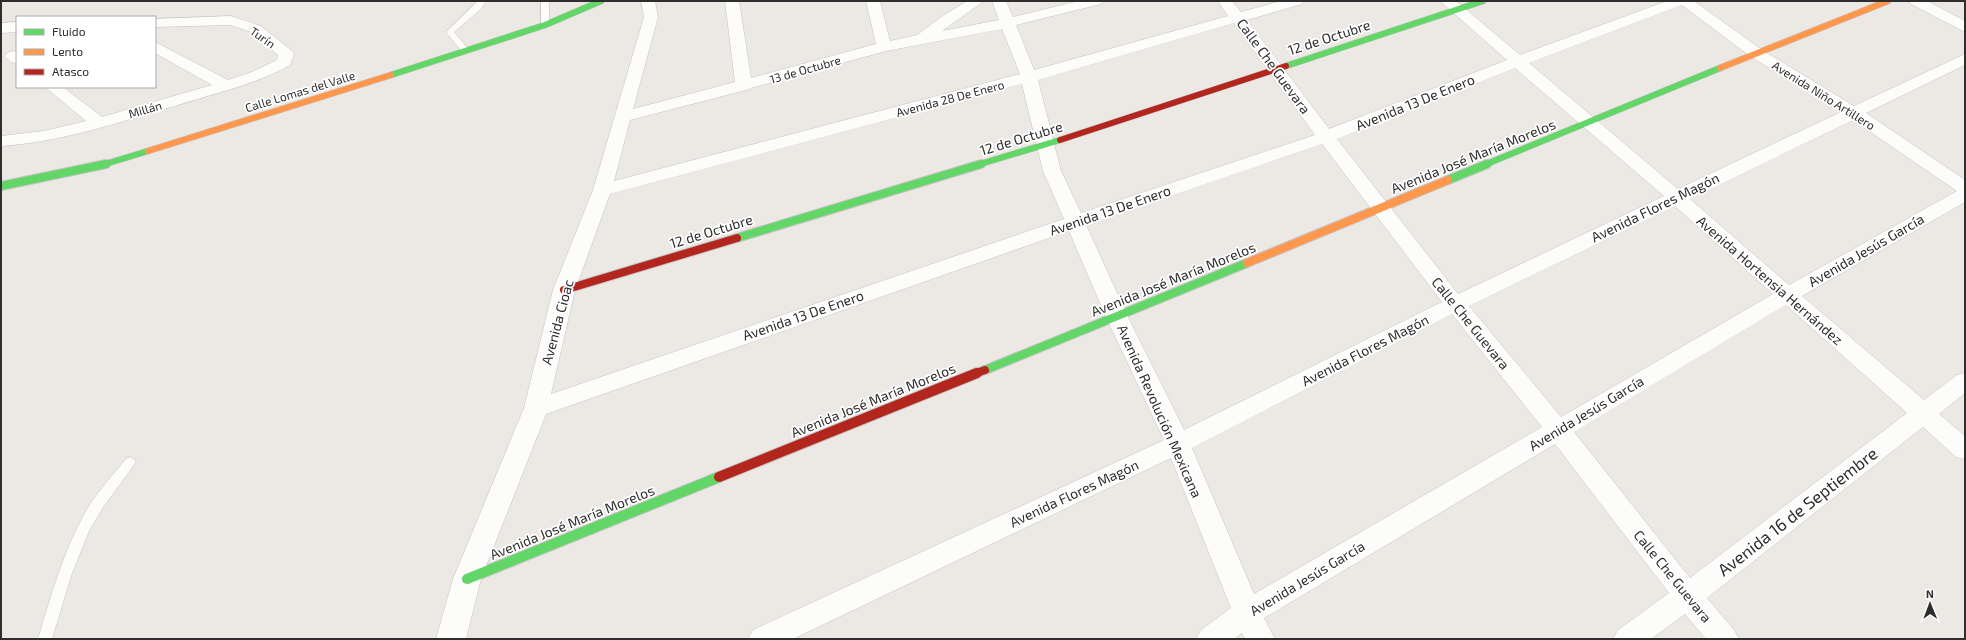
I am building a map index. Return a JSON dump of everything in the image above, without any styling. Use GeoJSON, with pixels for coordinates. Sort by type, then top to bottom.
{"type":"FeatureCollection","features":[{"type":"Feature","properties":{"kind":"street","name":"Calle Lomas del Valle"},"geometry":{"type":"LineString","coordinates":[[1,186],[93,168],[546,25],[601,1]]}},
{"type":"Feature","properties":{"kind":"street","name":"Avenida Cioac"},"geometry":{"type":"LineString","coordinates":[[451,639],[467,579],[536,408],[564,290],[602,190],[651,17],[648,1]]}},
{"type":"Feature","properties":{"kind":"street"},"geometry":{"type":"LineString","coordinates":[[732,1],[744,86]]}},
{"type":"Feature","properties":{"kind":"street"},"geometry":{"type":"LineString","coordinates":[[873,1],[884,47]]}},
{"type":"Feature","properties":{"kind":"street","name":"13 de Octubre"},"geometry":{"type":"LineString","coordinates":[[623,117],[744,86],[884,47],[922,40],[945,21],[978,1]]}},
{"type":"Feature","properties":{"kind":"street","name":"Avenida Revolución Mexicana"},"geometry":{"type":"LineString","coordinates":[[999,1],[1029,77],[1052,171],[1117,317],[1178,444],[1247,613],[1260,639]]}},
{"type":"Feature","properties":{"kind":"street"},"geometry":{"type":"LineString","coordinates":[[922,40],[1008,24],[1096,1]]}},
{"type":"Feature","properties":{"kind":"street","name":"Calle Che Guevara"},"geometry":{"type":"LineString","coordinates":[[1225,1],[1326,137],[1455,304],[1558,430],[1688,596],[1724,639]]}},
{"type":"Feature","properties":{"kind":"street","name":"Avenida 28 De Enero"},"geometry":{"type":"LineString","coordinates":[[602,190],[1029,77],[1239,19],[1297,1]]}},
{"type":"Feature","properties":{"kind":"street","name":"12 de Octubre"},"geometry":{"type":"LineString","coordinates":[[564,290],[1046,145],[1276,69],[1452,5],[1483,1]]}},
{"type":"Feature","properties":{"kind":"street","name":"Avenida 13 De Enero"},"geometry":{"type":"LineString","coordinates":[[536,408],[1074,222],[1326,137],[1516,62],[1680,1]]}},
{"type":"Feature","properties":{"kind":"street","name":"Avenida Niño Artillero"},"geometry":{"type":"LineString","coordinates":[[1684,1],[1756,53],[1852,112],[1965,188]]}},
{"type":"Feature","properties":{"kind":"street","name":"Avenida José María Morelos"},"geometry":{"type":"LineString","coordinates":[[467,579],[1117,317],[1590,123],[1756,53],[1888,1]]}},
{"type":"Feature","properties":{"kind":"street"},"geometry":{"type":"LineString","coordinates":[[1916,1],[1965,27]]}},
{"type":"Feature","properties":{"kind":"street","name":"Avenida Hortensia Hernández"},"geometry":{"type":"LineString","coordinates":[[1452,5],[1516,62],[1676,197],[1786,295],[1965,450]]}},
{"type":"Feature","properties":{"kind":"street","name":"Turín"},"geometry":{"type":"LineString","coordinates":[[156,22],[231,20],[256,29],[286,54],[284,62]]}},
{"type":"Feature","properties":{"kind":"street"},"geometry":{"type":"LineString","coordinates":[[1,28],[16,27]]}},
{"type":"Feature","properties":{"kind":"street"},"geometry":{"type":"LineString","coordinates":[[156,48],[226,86]]}},
{"type":"Feature","properties":{"kind":"street","name":"Avenida Flores Magón"},"geometry":{"type":"LineString","coordinates":[[763,639],[1178,444],[1455,304],[1965,59]]}},
{"type":"Feature","properties":{"kind":"street","name":"Millán"},"geometry":{"type":"LineString","coordinates":[[1,140],[21,140],[99,122],[226,86],[274,68],[284,62]]}},
{"type":"Feature","properties":{"kind":"street"},"geometry":{"type":"LineString","coordinates":[[54,88],[99,122]]}},
{"type":"Feature","properties":{"kind":"street","name":"Avenida Jesús García"},"geometry":{"type":"LineString","coordinates":[[1211,639],[1247,613],[1786,295],[1965,194]]}},
{"type":"Feature","properties":{"kind":"street","name":"Avenida 16 de Septiembre"},"geometry":{"type":"LineString","coordinates":[[1628,639],[1688,596],[1965,381]]}},
{"type":"Feature","properties":{"kind":"lane"},"geometry":{"type":"LineString","coordinates":[[466,51],[450,32],[478,7],[482,1]]}},
{"type":"Feature","properties":{"kind":"lane"},"geometry":{"type":"LineString","coordinates":[[545,1],[546,25]]}},
{"type":"Feature","properties":{"kind":"lane"},"geometry":{"type":"LineString","coordinates":[[45,639],[58,590],[77,541],[91,514],[130,462]]}},
{"type":"Feature","properties":{"kind":"traffic: fast"},"geometry":{"type":"LineString","coordinates":[[391,75],[545,25],[601,1]]}},
{"type":"Feature","properties":{"kind":"traffic: fast"},"geometry":{"type":"LineString","coordinates":[[1286,66],[1483,1]]}},
{"type":"Feature","properties":{"kind":"traffic: fast"},"geometry":{"type":"LineString","coordinates":[[1448,180],[1720,68]]}},
{"type":"Feature","properties":{"kind":"traffic: fast"},"geometry":{"type":"LineString","coordinates":[[737,238],[1060,140]]}},
{"type":"Feature","properties":{"kind":"traffic: fast"},"geometry":{"type":"LineString","coordinates":[[1,186],[93,168],[148,151]]}},
{"type":"Feature","properties":{"kind":"traffic: fast"},"geometry":{"type":"LineString","coordinates":[[985,370],[1247,263]]}},
{"type":"Feature","properties":{"kind":"traffic: fast"},"geometry":{"type":"LineString","coordinates":[[467,579],[719,477]]}},
{"type":"Feature","properties":{"kind":"traffic: slow"},"geometry":{"type":"LineString","coordinates":[[1720,68],[1888,1]]}},
{"type":"Feature","properties":{"kind":"traffic: slow"},"geometry":{"type":"LineString","coordinates":[[148,151],[391,75]]}},
{"type":"Feature","properties":{"kind":"traffic: slow"},"geometry":{"type":"LineString","coordinates":[[1247,263],[1448,180]]}},
{"type":"Feature","properties":{"kind":"traffic: jam"},"geometry":{"type":"LineString","coordinates":[[1060,140],[1286,66]]}},
{"type":"Feature","properties":{"kind":"traffic: jam"},"geometry":{"type":"LineString","coordinates":[[564,290],[737,238]]}},
{"type":"Feature","properties":{"kind":"traffic: jam"},"geometry":{"type":"LineString","coordinates":[[719,477],[985,370]]}}]}
